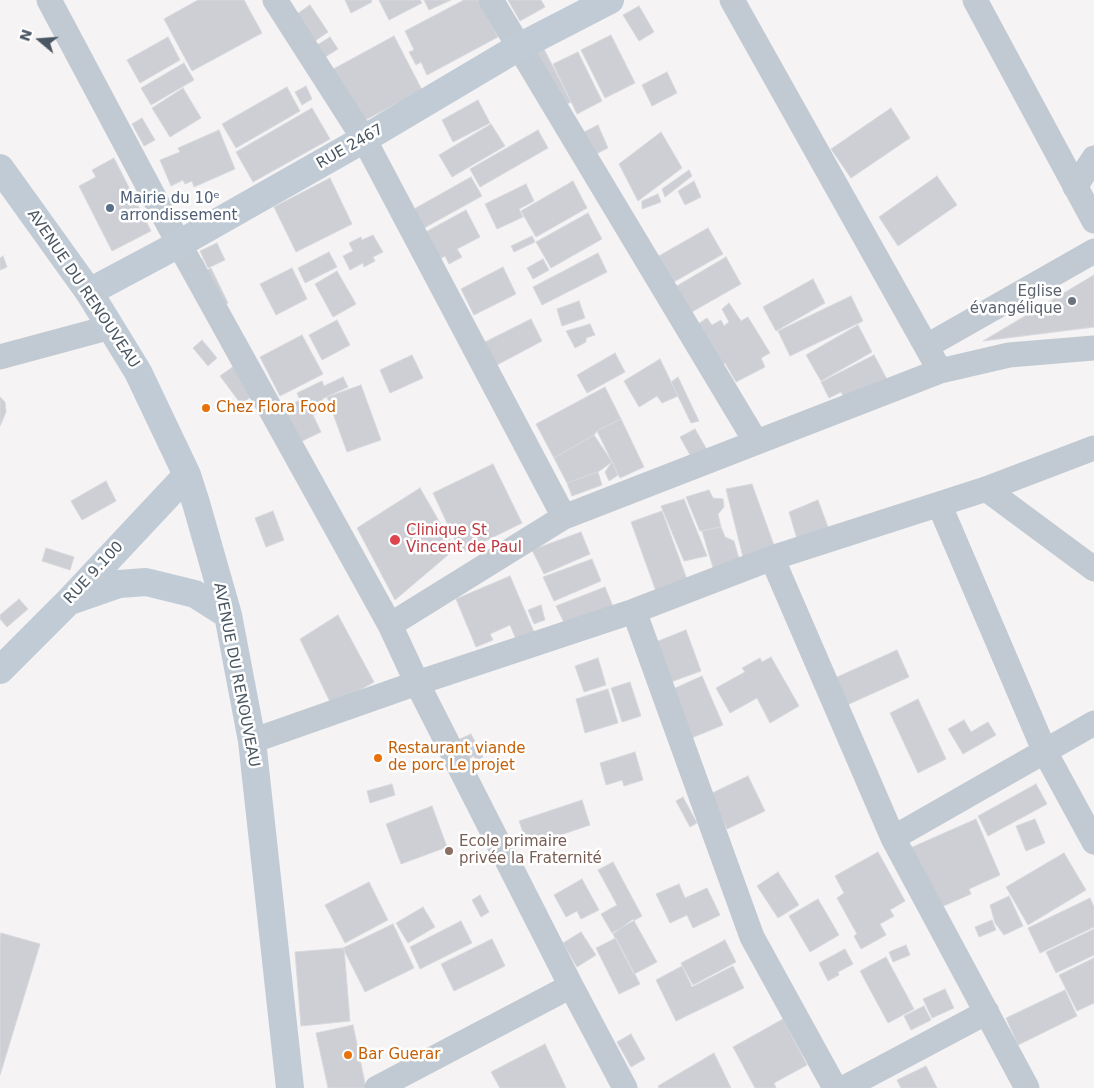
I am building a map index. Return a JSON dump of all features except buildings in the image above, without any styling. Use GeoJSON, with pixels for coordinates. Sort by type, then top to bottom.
{"type":"FeatureCollection","features":[{"type":"Feature","properties":{"kind":"main road","name":"RUE 2467"},"geometry":{"type":"LineString","coordinates":[[89,292],[179,244],[364,139],[519,46],[610,0]]}},
{"type":"Feature","properties":{"kind":"main road","name":"AVENUE DU RENOUVEAU"},"geometry":{"type":"LineString","coordinates":[[0,168],[89,292],[111,326],[138,372],[187,475],[228,615],[252,741],[290,1088]]}},
{"type":"Feature","properties":{"kind":"main road","name":"RUE 9.100"},"geometry":{"type":"LineString","coordinates":[[0,670],[67,603],[187,475]]}},
{"type":"Feature","properties":{"kind":"main road"},"geometry":{"type":"LineString","coordinates":[[67,603],[119,584],[146,582],[195,594],[228,615]]}},
{"type":"Feature","properties":{"kind":"street"},"geometry":{"type":"LineString","coordinates":[[50,0],[179,244],[390,625],[571,986],[625,1088]]}},
{"type":"Feature","properties":{"kind":"street"},"geometry":{"type":"LineString","coordinates":[[275,0],[364,139],[564,517]]}},
{"type":"Feature","properties":{"kind":"street"},"geometry":{"type":"LineString","coordinates":[[491,0],[756,442]]}},
{"type":"Feature","properties":{"kind":"street"},"geometry":{"type":"LineString","coordinates":[[732,0],[940,371]]}},
{"type":"Feature","properties":{"kind":"street"},"geometry":{"type":"LineString","coordinates":[[975,0],[1094,221]]}},
{"type":"Feature","properties":{"kind":"street"},"geometry":{"type":"LineString","coordinates":[[1075,187],[1094,158]]}},
{"type":"Feature","properties":{"kind":"street"},"geometry":{"type":"LineString","coordinates":[[927,346],[1094,251]]}},
{"type":"Feature","properties":{"kind":"street"},"geometry":{"type":"LineString","coordinates":[[0,357],[111,326]]}},
{"type":"Feature","properties":{"kind":"street"},"geometry":{"type":"LineString","coordinates":[[390,625],[564,517],[940,371],[1009,355],[1094,348]]}},
{"type":"Feature","properties":{"kind":"street"},"geometry":{"type":"LineString","coordinates":[[252,741],[634,611],[772,558],[986,489],[1094,448]]}},
{"type":"Feature","properties":{"kind":"street"},"geometry":{"type":"LineString","coordinates":[[986,489],[1094,569]]}},
{"type":"Feature","properties":{"kind":"street"},"geometry":{"type":"LineString","coordinates":[[939,504],[1045,752],[1094,842]]}},
{"type":"Feature","properties":{"kind":"street"},"geometry":{"type":"LineString","coordinates":[[772,558],[893,838],[1028,1088]]}},
{"type":"Feature","properties":{"kind":"street"},"geometry":{"type":"LineString","coordinates":[[634,611],[752,937],[835,1088]]}},
{"type":"Feature","properties":{"kind":"street"},"geometry":{"type":"LineString","coordinates":[[893,838],[1094,723]]}},
{"type":"Feature","properties":{"kind":"street"},"geometry":{"type":"LineString","coordinates":[[377,1088],[571,986]]}},
{"type":"Feature","properties":{"kind":"street"},"geometry":{"type":"LineString","coordinates":[[844,1088],[987,1012]]}},
{"type":"Feature","properties":{"kind":"place","name":"Mairie du 10ᵉ arrondissement"},"geometry":{"type":"Point","coordinates":[110,208]}},
{"type":"Feature","properties":{"kind":"place","name":"Eglise évangélique"},"geometry":{"type":"Point","coordinates":[1072,301]}},
{"type":"Feature","properties":{"kind":"place","name":"Chez Flora Food"},"geometry":{"type":"Point","coordinates":[206,408]}},
{"type":"Feature","properties":{"kind":"place","name":"Clinique St Vincent de Paul"},"geometry":{"type":"Point","coordinates":[395,540]}},
{"type":"Feature","properties":{"kind":"place","name":"Restaurant viande de porc Le projet"},"geometry":{"type":"Point","coordinates":[378,758]}},
{"type":"Feature","properties":{"kind":"place","name":"Ecole primaire privée la Fraternité"},"geometry":{"type":"Point","coordinates":[449,851]}},
{"type":"Feature","properties":{"kind":"place","name":"Bar Guerar"},"geometry":{"type":"Point","coordinates":[348,1055]}}]}
